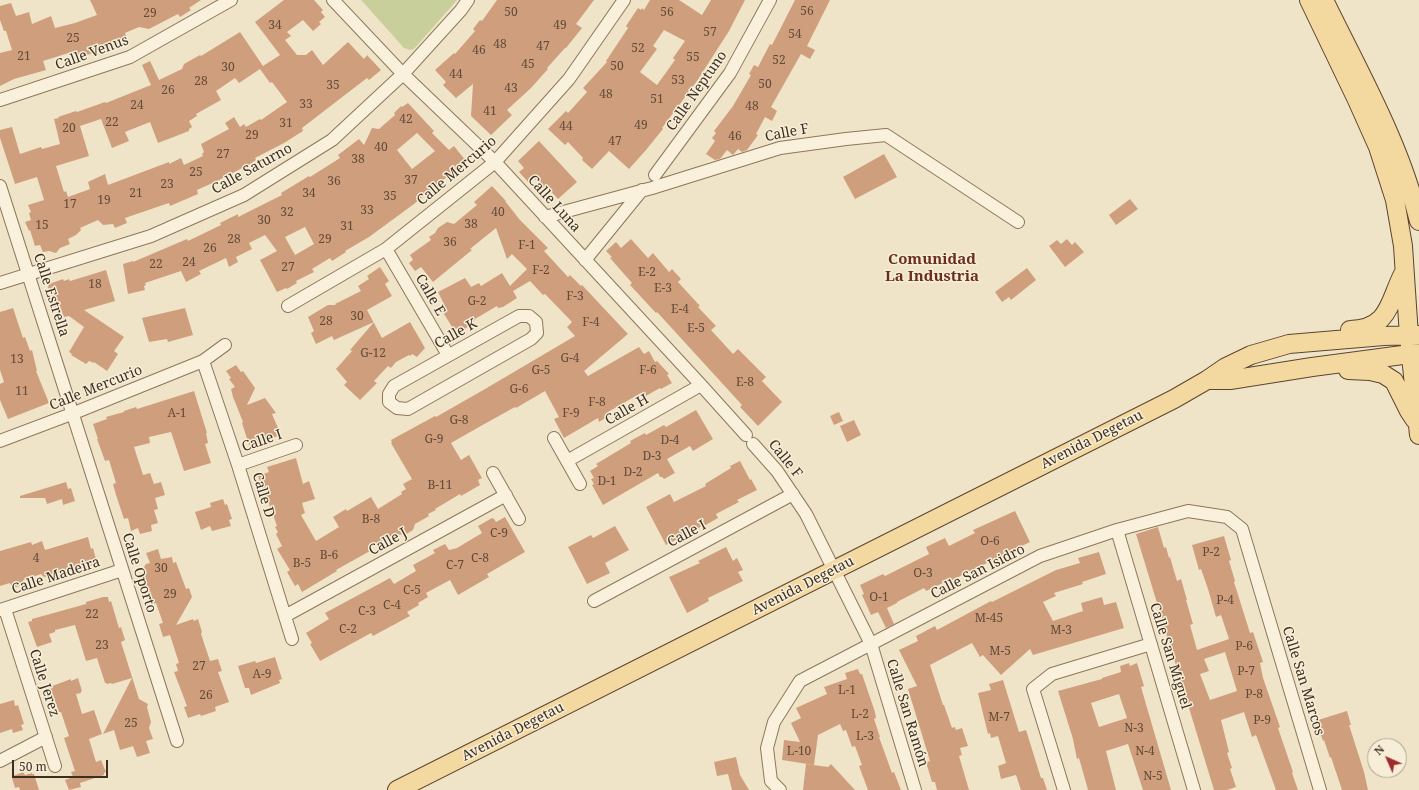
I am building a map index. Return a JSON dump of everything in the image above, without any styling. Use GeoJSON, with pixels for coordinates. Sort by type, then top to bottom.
{"type":"FeatureCollection","features":[{"type":"Feature","properties":{"kind":"main road"},"geometry":{"type":"LineString","coordinates":[[1309,0],[1378,147],[1395,200],[1403,246],[1414,335],[1418,429]]}},
{"type":"Feature","properties":{"kind":"main road"},"geometry":{"type":"LineString","coordinates":[[1324,0],[1381,117],[1401,163],[1419,221]]}},
{"type":"Feature","properties":{"kind":"main road"},"geometry":{"type":"LineString","coordinates":[[1320,342],[1333,332],[1366,328],[1380,320],[1391,306],[1396,289],[1406,270]]}},
{"type":"Feature","properties":{"kind":"main road","name":"Avenida Degetau"},"geometry":{"type":"LineString","coordinates":[[397,790],[1174,399],[1226,367],[1251,355],[1289,344],[1414,335]]}},
{"type":"Feature","properties":{"kind":"main road","name":"Avenida Degetau"},"geometry":{"type":"LineString","coordinates":[[1207,380],[1230,380],[1312,366],[1415,354]]}},
{"type":"Feature","properties":{"kind":"main road"},"geometry":{"type":"LineString","coordinates":[[1312,366],[1370,371],[1383,374],[1394,381],[1418,429]]}},
{"type":"Feature","properties":{"kind":"street","name":"Calle Venus"},"geometry":{"type":"LineString","coordinates":[[0,100],[130,57],[231,0]]}},
{"type":"Feature","properties":{"kind":"street","name":"Calle Luna"},"geometry":{"type":"LineString","coordinates":[[333,0],[403,74],[495,162],[701,385],[749,440]]}},
{"type":"Feature","properties":{"kind":"street","name":"Calle Saturno"},"geometry":{"type":"LineString","coordinates":[[0,283],[152,236],[244,194],[332,140],[403,74],[461,10],[468,0]]}},
{"type":"Feature","properties":{"kind":"street","name":"Calle Mercurio"},"geometry":{"type":"LineString","coordinates":[[288,306],[386,249],[495,162],[569,79],[624,0]]}},
{"type":"Feature","properties":{"kind":"street","name":"Calle Neptuno"},"geometry":{"type":"LineString","coordinates":[[655,175],[730,73],[770,0]]}},
{"type":"Feature","properties":{"kind":"street","name":"Calle F"},"geometry":{"type":"LineString","coordinates":[[545,217],[642,190],[780,148],[886,135],[1018,222]]}},
{"type":"Feature","properties":{"kind":"street","name":"Calle Estrella"},"geometry":{"type":"LineString","coordinates":[[0,186],[74,413]]}},
{"type":"Feature","properties":{"kind":"street"},"geometry":{"type":"LineString","coordinates":[[585,260],[642,190]]}},
{"type":"Feature","properties":{"kind":"street","name":"Calle E"},"geometry":{"type":"LineString","coordinates":[[386,249],[448,355]]}},
{"type":"Feature","properties":{"kind":"street","name":"Calle K"},"geometry":{"type":"LineString","coordinates":[[519,316],[529,316],[536,322],[537,332],[531,339],[408,409],[397,408],[390,402],[389,394],[394,386],[448,355],[519,316]]}},
{"type":"Feature","properties":{"kind":"street","name":"Calle Mercurio"},"geometry":{"type":"LineString","coordinates":[[0,442],[203,361],[225,345]]}},
{"type":"Feature","properties":{"kind":"street","name":"Calle D"},"geometry":{"type":"LineString","coordinates":[[203,361],[238,465],[292,638]]}},
{"type":"Feature","properties":{"kind":"street","name":"Calle H"},"geometry":{"type":"LineString","coordinates":[[567,462],[701,385]]}},
{"type":"Feature","properties":{"kind":"street","name":"Calle Oporto"},"geometry":{"type":"LineString","coordinates":[[74,413],[122,570],[177,741]]}},
{"type":"Feature","properties":{"kind":"street"},"geometry":{"type":"LineString","coordinates":[[554,438],[580,484]]}},
{"type":"Feature","properties":{"kind":"street","name":"Calle F"},"geometry":{"type":"LineString","coordinates":[[749,440],[777,471],[806,514],[834,571]]}},
{"type":"Feature","properties":{"kind":"street","name":"Calle I"},"geometry":{"type":"LineString","coordinates":[[238,465],[296,445]]}},
{"type":"Feature","properties":{"kind":"street"},"geometry":{"type":"LineString","coordinates":[[493,472],[519,519]]}},
{"type":"Feature","properties":{"kind":"street","name":"Calle I"},"geometry":{"type":"LineString","coordinates":[[594,601],[793,494]]}},
{"type":"Feature","properties":{"kind":"street","name":"Calle J"},"geometry":{"type":"LineString","coordinates":[[285,616],[506,495]]}},
{"type":"Feature","properties":{"kind":"street","name":"Calle San Isidro"},"geometry":{"type":"LineString","coordinates":[[780,790],[771,781],[767,748],[774,722],[800,681],[1040,556],[1117,530],[1188,511],[1227,517],[1242,529],[1258,580]]}},
{"type":"Feature","properties":{"kind":"street","name":"Calle San Miguel"},"geometry":{"type":"LineString","coordinates":[[1117,530],[1194,790]]}},
{"type":"Feature","properties":{"kind":"street","name":"Calle Madeira"},"geometry":{"type":"LineString","coordinates":[[3,610],[122,570]]}},
{"type":"Feature","properties":{"kind":"street","name":"Calle San Ramón"},"geometry":{"type":"LineString","coordinates":[[834,571],[871,644],[916,790]]}},
{"type":"Feature","properties":{"kind":"street","name":"Calle San Marcos"},"geometry":{"type":"LineString","coordinates":[[1258,580],[1320,790]]}},
{"type":"Feature","properties":{"kind":"street","name":"Calle Jerez"},"geometry":{"type":"LineString","coordinates":[[3,610],[55,766]]}},
{"type":"Feature","properties":{"kind":"street"},"geometry":{"type":"LineString","coordinates":[[1064,790],[1033,689],[1052,674],[1151,644]]}},
{"type":"Feature","properties":{"kind":"street"},"geometry":{"type":"LineString","coordinates":[[0,760],[46,737]]}},
{"type":"Feature","properties":{"kind":"green space"},"geometry":{"type":"Polygon","coordinates":[[[361,0],[457,0],[414,49],[410,50],[404,48],[361,0]]]}},
{"type":"Feature","properties":{"kind":"building"},"geometry":{"type":"Polygon","coordinates":[[[90,0],[201,0],[189,8],[191,10],[180,17],[178,14],[149,29],[139,27],[125,33],[127,40],[106,49],[77,58],[75,51],[43,61],[46,70],[14,79],[0,86],[0,53],[12,50],[6,31],[4,31],[0,20],[0,6],[11,3],[16,16],[29,12],[32,24],[51,16],[55,28],[97,15],[90,0]]]}},
{"type":"Feature","properties":{"kind":"building"},"geometry":{"type":"Polygon","coordinates":[[[284,0],[314,0],[323,10],[321,12],[325,17],[319,22],[321,24],[313,31],[303,20],[287,32],[291,36],[285,40],[297,55],[306,55],[312,50],[323,65],[348,42],[364,59],[367,55],[381,70],[369,80],[367,78],[302,128],[303,131],[255,158],[256,160],[250,164],[197,190],[198,194],[170,206],[169,203],[125,218],[127,223],[115,228],[113,224],[103,225],[98,220],[80,228],[81,230],[76,235],[68,239],[70,244],[60,248],[56,253],[49,251],[43,252],[40,245],[35,246],[30,230],[29,231],[25,222],[31,220],[29,213],[31,212],[28,205],[44,200],[37,177],[15,184],[0,138],[0,130],[12,127],[20,154],[41,147],[42,149],[60,144],[54,119],[105,102],[106,103],[151,85],[142,65],[150,61],[159,80],[182,69],[184,64],[200,55],[201,56],[240,32],[263,66],[280,55],[255,22],[284,0]],[[260,69],[239,83],[235,78],[216,91],[221,100],[196,114],[197,116],[189,121],[192,127],[189,131],[158,143],[150,122],[125,132],[129,141],[112,148],[101,119],[80,126],[89,156],[56,166],[64,192],[66,191],[68,197],[90,189],[88,182],[105,174],[108,185],[169,162],[169,164],[181,158],[184,165],[203,156],[202,154],[204,152],[201,144],[229,129],[225,123],[234,117],[240,127],[244,124],[246,127],[260,119],[261,120],[287,102],[272,82],[270,83],[260,69]]]}},
{"type":"Feature","properties":{"kind":"building"},"geometry":{"type":"Polygon","coordinates":[[[497,0],[594,0],[576,24],[582,28],[531,88],[507,110],[512,115],[491,135],[471,116],[473,84],[456,98],[443,85],[446,82],[435,70],[454,53],[455,54],[475,31],[473,29],[480,20],[482,21],[497,0]]]}},
{"type":"Feature","properties":{"kind":"building"},"geometry":{"type":"Polygon","coordinates":[[[650,0],[679,0],[702,15],[711,0],[745,0],[729,31],[697,81],[662,128],[663,129],[629,169],[609,151],[592,169],[582,160],[583,158],[568,142],[565,145],[548,129],[566,111],[568,113],[587,92],[583,88],[607,62],[606,61],[628,28],[626,26],[638,8],[641,10],[642,8],[644,10],[650,0]],[[664,30],[653,46],[657,49],[640,72],[657,85],[675,60],[673,58],[685,41],[664,30]]]}},
{"type":"Feature","properties":{"kind":"building"},"geometry":{"type":"Polygon","coordinates":[[[795,0],[830,0],[807,46],[815,50],[810,59],[801,54],[771,107],[777,111],[772,121],[765,117],[756,134],[758,135],[747,150],[742,152],[738,149],[733,155],[727,150],[720,159],[715,160],[706,154],[715,141],[712,138],[716,133],[714,131],[733,106],[751,75],[749,74],[754,65],[758,67],[770,44],[772,45],[795,0]]]}},
{"type":"Feature","properties":{"kind":"building"},"geometry":{"type":"Polygon","coordinates":[[[408,103],[434,131],[432,133],[449,150],[454,146],[466,161],[414,204],[369,237],[345,251],[346,252],[332,261],[330,258],[312,269],[314,272],[296,281],[297,283],[287,289],[286,288],[277,292],[260,260],[277,251],[265,235],[249,243],[252,249],[236,257],[238,262],[229,267],[226,258],[199,271],[201,274],[186,282],[181,271],[145,283],[145,290],[128,294],[123,264],[133,262],[187,239],[188,241],[221,225],[220,223],[238,214],[238,217],[282,195],[281,193],[340,158],[338,155],[359,139],[364,145],[372,128],[379,129],[395,115],[394,113],[401,106],[402,107],[408,103]],[[417,133],[397,150],[412,169],[435,151],[417,133]],[[305,227],[285,237],[295,255],[314,244],[305,227]]]}},
{"type":"Feature","properties":{"kind":"building"},"geometry":{"type":"Polygon","coordinates":[[[539,141],[577,182],[558,199],[547,187],[545,189],[534,178],[529,183],[519,172],[524,168],[518,161],[539,141]]]}},
{"type":"Feature","properties":{"kind":"building"},"geometry":{"type":"Polygon","coordinates":[[[884,154],[897,177],[855,199],[843,177],[884,154]]]}},
{"type":"Feature","properties":{"kind":"building"},"geometry":{"type":"Polygon","coordinates":[[[492,186],[506,201],[520,220],[548,248],[544,251],[568,277],[570,275],[581,286],[582,285],[628,334],[584,371],[588,376],[639,347],[644,354],[649,351],[655,362],[657,361],[669,374],[667,375],[672,383],[644,397],[641,393],[608,412],[610,415],[599,422],[598,418],[564,438],[554,419],[559,417],[545,391],[479,427],[451,443],[461,460],[469,455],[482,478],[478,480],[480,485],[461,496],[460,494],[435,509],[436,510],[428,514],[429,516],[415,524],[413,530],[405,535],[395,534],[369,548],[370,551],[336,570],[337,571],[302,592],[298,584],[295,586],[287,572],[290,570],[277,549],[282,546],[276,534],[278,532],[275,527],[277,526],[258,476],[269,472],[267,467],[296,458],[303,484],[309,481],[315,499],[302,503],[305,513],[301,515],[316,541],[339,527],[333,517],[346,509],[347,511],[371,497],[378,509],[402,494],[401,492],[406,489],[403,484],[412,479],[391,443],[391,440],[435,416],[436,417],[575,336],[567,327],[572,322],[530,281],[513,291],[517,298],[503,307],[498,308],[497,306],[475,319],[472,324],[463,330],[461,326],[454,330],[439,306],[444,304],[438,292],[465,278],[471,287],[479,283],[481,286],[502,273],[510,286],[527,269],[512,254],[507,259],[496,228],[433,282],[421,267],[415,271],[409,263],[413,260],[410,255],[431,240],[429,237],[435,233],[438,228],[447,222],[454,224],[477,205],[474,202],[492,186]]]}},
{"type":"Feature","properties":{"kind":"building"},"geometry":{"type":"Polygon","coordinates":[[[1130,199],[1138,209],[1116,225],[1109,215],[1130,199]]]}},
{"type":"Feature","properties":{"kind":"building"},"geometry":{"type":"Polygon","coordinates":[[[631,239],[648,258],[653,253],[669,272],[672,269],[681,279],[678,282],[700,306],[698,307],[716,326],[711,330],[733,354],[738,349],[766,377],[762,381],[782,402],[758,426],[740,407],[742,405],[657,312],[656,313],[630,285],[632,283],[610,258],[612,257],[606,251],[616,242],[621,248],[631,239]]]}},
{"type":"Feature","properties":{"kind":"building"},"geometry":{"type":"Polygon","coordinates":[[[1067,239],[1072,245],[1075,242],[1084,252],[1065,267],[1049,246],[1057,240],[1061,244],[1067,239]]]}},
{"type":"Feature","properties":{"kind":"building"},"geometry":{"type":"Polygon","coordinates":[[[380,267],[389,281],[385,284],[392,296],[367,310],[374,322],[334,340],[332,336],[316,344],[311,333],[314,331],[308,317],[328,305],[336,305],[335,304],[361,291],[358,286],[369,279],[367,276],[380,267]]]}},
{"type":"Feature","properties":{"kind":"building"},"geometry":{"type":"Polygon","coordinates":[[[1027,268],[1036,280],[1011,300],[1009,297],[1002,302],[995,292],[1027,268]]]}},
{"type":"Feature","properties":{"kind":"building"},"geometry":{"type":"Polygon","coordinates":[[[106,270],[115,301],[84,310],[124,337],[114,351],[118,354],[107,371],[94,362],[89,361],[86,364],[71,355],[72,354],[69,352],[84,327],[69,316],[64,317],[60,307],[56,308],[54,305],[48,287],[49,284],[63,279],[64,281],[69,279],[70,281],[106,270]]]}},
{"type":"Feature","properties":{"kind":"building"},"geometry":{"type":"Polygon","coordinates":[[[13,308],[23,338],[25,337],[30,351],[32,350],[36,371],[49,403],[8,419],[0,400],[0,384],[4,382],[0,370],[0,312],[13,308]]]}},
{"type":"Feature","properties":{"kind":"building"},"geometry":{"type":"Polygon","coordinates":[[[185,308],[193,335],[168,342],[167,339],[149,342],[142,318],[185,308]]]}},
{"type":"Feature","properties":{"kind":"building"},"geometry":{"type":"Polygon","coordinates":[[[374,322],[382,338],[410,322],[425,348],[417,357],[412,354],[396,362],[391,368],[388,366],[374,381],[377,383],[360,400],[344,385],[347,382],[336,369],[374,322]]]}},
{"type":"Feature","properties":{"kind":"building"},"geometry":{"type":"Polygon","coordinates":[[[236,365],[241,372],[243,371],[255,388],[247,405],[265,398],[276,413],[272,414],[281,435],[249,445],[242,423],[243,422],[231,389],[235,387],[229,379],[231,378],[226,371],[236,365]]]}},
{"type":"Feature","properties":{"kind":"building"},"geometry":{"type":"Polygon","coordinates":[[[194,391],[207,433],[208,443],[205,444],[211,463],[184,471],[171,432],[149,437],[150,443],[134,447],[143,475],[150,473],[154,484],[161,482],[165,495],[155,498],[158,509],[154,510],[158,523],[151,525],[152,531],[140,534],[138,528],[131,531],[128,518],[124,519],[116,495],[113,484],[116,483],[109,460],[105,461],[93,424],[107,419],[106,417],[136,407],[137,409],[194,391]]]}},
{"type":"Feature","properties":{"kind":"building"},"geometry":{"type":"Polygon","coordinates":[[[696,410],[713,439],[693,451],[690,446],[667,459],[675,473],[664,479],[660,477],[658,473],[603,505],[592,485],[594,484],[591,479],[594,478],[590,471],[598,466],[596,464],[631,443],[630,441],[645,433],[646,435],[664,425],[666,427],[696,410]]]}},
{"type":"Feature","properties":{"kind":"building"},"geometry":{"type":"Polygon","coordinates":[[[839,412],[843,421],[834,425],[830,416],[839,412]]]}},
{"type":"Feature","properties":{"kind":"building"},"geometry":{"type":"Polygon","coordinates":[[[854,420],[861,435],[847,442],[840,426],[854,420]]]}},
{"type":"Feature","properties":{"kind":"building"},"geometry":{"type":"Polygon","coordinates":[[[740,461],[757,490],[737,500],[739,502],[716,514],[718,518],[666,545],[646,507],[670,494],[674,502],[706,486],[705,484],[731,468],[730,466],[740,461]]]}},
{"type":"Feature","properties":{"kind":"building"},"geometry":{"type":"Polygon","coordinates":[[[66,482],[68,489],[71,488],[75,501],[63,505],[62,499],[47,504],[45,498],[20,498],[20,496],[66,482]]]}},
{"type":"Feature","properties":{"kind":"building"},"geometry":{"type":"Polygon","coordinates":[[[223,499],[225,505],[227,504],[232,519],[229,520],[231,526],[212,531],[210,526],[201,530],[195,512],[211,507],[210,503],[223,499]]]}},
{"type":"Feature","properties":{"kind":"building"},"geometry":{"type":"Polygon","coordinates":[[[1015,511],[1030,542],[944,584],[943,583],[926,591],[924,588],[897,602],[887,608],[894,624],[886,628],[878,612],[871,615],[862,595],[864,594],[860,585],[883,574],[885,576],[929,554],[926,547],[945,538],[949,546],[975,533],[973,530],[1015,511]]]}},
{"type":"Feature","properties":{"kind":"building"},"geometry":{"type":"Polygon","coordinates":[[[505,517],[525,552],[487,574],[489,577],[458,595],[450,580],[426,593],[428,597],[418,603],[419,605],[407,612],[410,616],[373,636],[371,633],[320,661],[310,644],[312,643],[306,633],[329,619],[325,613],[390,578],[394,584],[416,571],[413,565],[435,553],[433,550],[445,544],[449,550],[457,548],[482,533],[478,526],[492,518],[496,522],[505,517]]]}},
{"type":"Feature","properties":{"kind":"building"},"geometry":{"type":"Polygon","coordinates":[[[615,526],[629,550],[605,563],[610,573],[587,584],[568,547],[591,535],[593,538],[615,526]]]}},
{"type":"Feature","properties":{"kind":"building"},"geometry":{"type":"Polygon","coordinates":[[[1158,527],[1164,548],[1166,547],[1169,558],[1170,557],[1177,581],[1181,579],[1193,624],[1190,625],[1197,650],[1229,639],[1221,615],[1216,617],[1201,569],[1199,570],[1192,545],[1224,536],[1231,560],[1229,561],[1235,581],[1234,582],[1250,633],[1253,632],[1263,662],[1260,663],[1263,678],[1280,727],[1278,728],[1298,790],[1276,790],[1256,735],[1252,737],[1244,712],[1221,720],[1229,752],[1227,753],[1232,768],[1230,769],[1236,787],[1227,790],[1214,790],[1136,534],[1158,527]],[[1225,652],[1204,659],[1209,671],[1200,674],[1210,700],[1237,691],[1225,652]]]}},
{"type":"Feature","properties":{"kind":"building"},"geometry":{"type":"Polygon","coordinates":[[[88,537],[97,563],[44,577],[41,574],[23,580],[24,585],[12,588],[10,583],[0,586],[0,551],[31,542],[32,545],[42,541],[45,550],[88,537]]]}},
{"type":"Feature","properties":{"kind":"building"},"geometry":{"type":"Polygon","coordinates":[[[726,547],[733,561],[737,558],[743,570],[738,572],[743,581],[708,598],[709,601],[687,613],[669,577],[700,563],[698,561],[726,547]]]}},
{"type":"Feature","properties":{"kind":"building"},"geometry":{"type":"Polygon","coordinates":[[[158,549],[161,559],[172,557],[173,563],[176,562],[186,589],[189,588],[192,597],[176,625],[193,619],[194,621],[198,619],[202,632],[201,634],[210,661],[218,659],[222,671],[218,672],[229,702],[215,707],[216,711],[201,716],[200,714],[188,718],[184,707],[187,706],[174,672],[178,671],[176,664],[179,663],[170,635],[163,637],[159,624],[163,623],[156,603],[153,604],[146,586],[144,567],[146,564],[150,563],[146,553],[158,549]]]}},
{"type":"Feature","properties":{"kind":"building"},"geometry":{"type":"Polygon","coordinates":[[[1099,552],[1106,574],[1082,582],[1083,584],[1054,593],[1056,596],[1043,602],[1053,621],[1083,611],[1081,603],[1102,597],[1104,605],[1116,602],[1124,628],[1033,655],[1030,649],[1001,675],[983,655],[980,657],[972,643],[930,665],[952,728],[955,727],[956,730],[962,728],[968,746],[960,748],[962,755],[959,756],[969,790],[937,790],[935,782],[932,782],[926,762],[930,761],[908,689],[917,686],[899,650],[918,641],[916,636],[935,626],[937,630],[991,601],[992,602],[1056,570],[1080,563],[1078,558],[1099,552]]]}},
{"type":"Feature","properties":{"kind":"building"},"geometry":{"type":"Polygon","coordinates":[[[108,597],[109,602],[111,601],[119,628],[121,627],[125,640],[121,642],[139,699],[148,704],[147,707],[151,722],[149,728],[153,739],[146,741],[150,753],[137,757],[133,746],[120,750],[114,730],[103,734],[132,678],[112,684],[105,683],[97,658],[86,661],[75,625],[55,630],[55,632],[49,634],[52,642],[37,647],[28,622],[32,621],[32,619],[86,604],[86,602],[108,597]]]}},
{"type":"Feature","properties":{"kind":"building"},"geometry":{"type":"Polygon","coordinates":[[[275,657],[282,679],[279,680],[280,683],[251,695],[249,688],[245,688],[238,666],[255,661],[256,663],[275,657]]]}},
{"type":"Feature","properties":{"kind":"building"},"geometry":{"type":"Polygon","coordinates":[[[1129,663],[1130,666],[1137,663],[1144,686],[1141,687],[1171,790],[1143,790],[1128,744],[1106,751],[1116,790],[1088,790],[1079,758],[1077,759],[1073,739],[1058,691],[1102,679],[1121,672],[1120,666],[1129,663]],[[1119,694],[1091,703],[1099,727],[1127,718],[1119,694]]]}},
{"type":"Feature","properties":{"kind":"building"},"geometry":{"type":"Polygon","coordinates":[[[858,669],[860,674],[862,674],[875,712],[876,718],[874,719],[879,737],[892,773],[894,772],[901,790],[868,790],[859,766],[862,765],[855,746],[852,747],[846,730],[843,731],[840,724],[818,735],[814,765],[782,760],[784,740],[800,742],[791,723],[801,718],[796,708],[827,694],[824,687],[847,679],[845,673],[858,669]]]}},
{"type":"Feature","properties":{"kind":"building"},"geometry":{"type":"Polygon","coordinates":[[[78,678],[82,691],[81,693],[76,694],[82,714],[94,710],[102,734],[89,739],[96,762],[101,760],[106,772],[104,775],[80,783],[81,787],[69,790],[65,780],[73,777],[71,772],[75,771],[64,738],[69,736],[61,712],[59,712],[54,698],[50,699],[47,688],[78,678]]]}},
{"type":"Feature","properties":{"kind":"building"},"geometry":{"type":"Polygon","coordinates":[[[1003,680],[1019,732],[1026,730],[1041,778],[1043,778],[1047,790],[1021,790],[1016,775],[1001,779],[998,766],[1006,763],[998,736],[991,738],[990,733],[988,734],[978,693],[991,690],[989,684],[1003,680]]]}},
{"type":"Feature","properties":{"kind":"building"},"geometry":{"type":"Polygon","coordinates":[[[14,700],[15,706],[18,705],[24,724],[21,725],[23,730],[13,733],[12,729],[0,733],[0,704],[14,700]]]}},
{"type":"Feature","properties":{"kind":"building"},"geometry":{"type":"Polygon","coordinates":[[[1347,711],[1351,725],[1349,725],[1364,772],[1368,790],[1342,790],[1324,740],[1323,741],[1321,735],[1318,736],[1315,726],[1319,725],[1318,720],[1347,711]]]}},
{"type":"Feature","properties":{"kind":"building"},"geometry":{"type":"Polygon","coordinates":[[[736,757],[740,775],[749,790],[732,790],[728,774],[717,776],[714,762],[736,757]]]}},
{"type":"Feature","properties":{"kind":"building"},"geometry":{"type":"Polygon","coordinates":[[[806,764],[828,767],[831,764],[855,790],[803,790],[806,764]]]}},
{"type":"Feature","properties":{"kind":"building"},"geometry":{"type":"Polygon","coordinates":[[[23,772],[25,775],[32,773],[34,774],[39,790],[20,790],[19,787],[15,788],[12,778],[13,776],[23,772]]]}},
{"type":"Feature","properties":{"kind":"district","name":"Comunidad La Industria"},"geometry":{"type":"Point","coordinates":[932,268]}}]}
